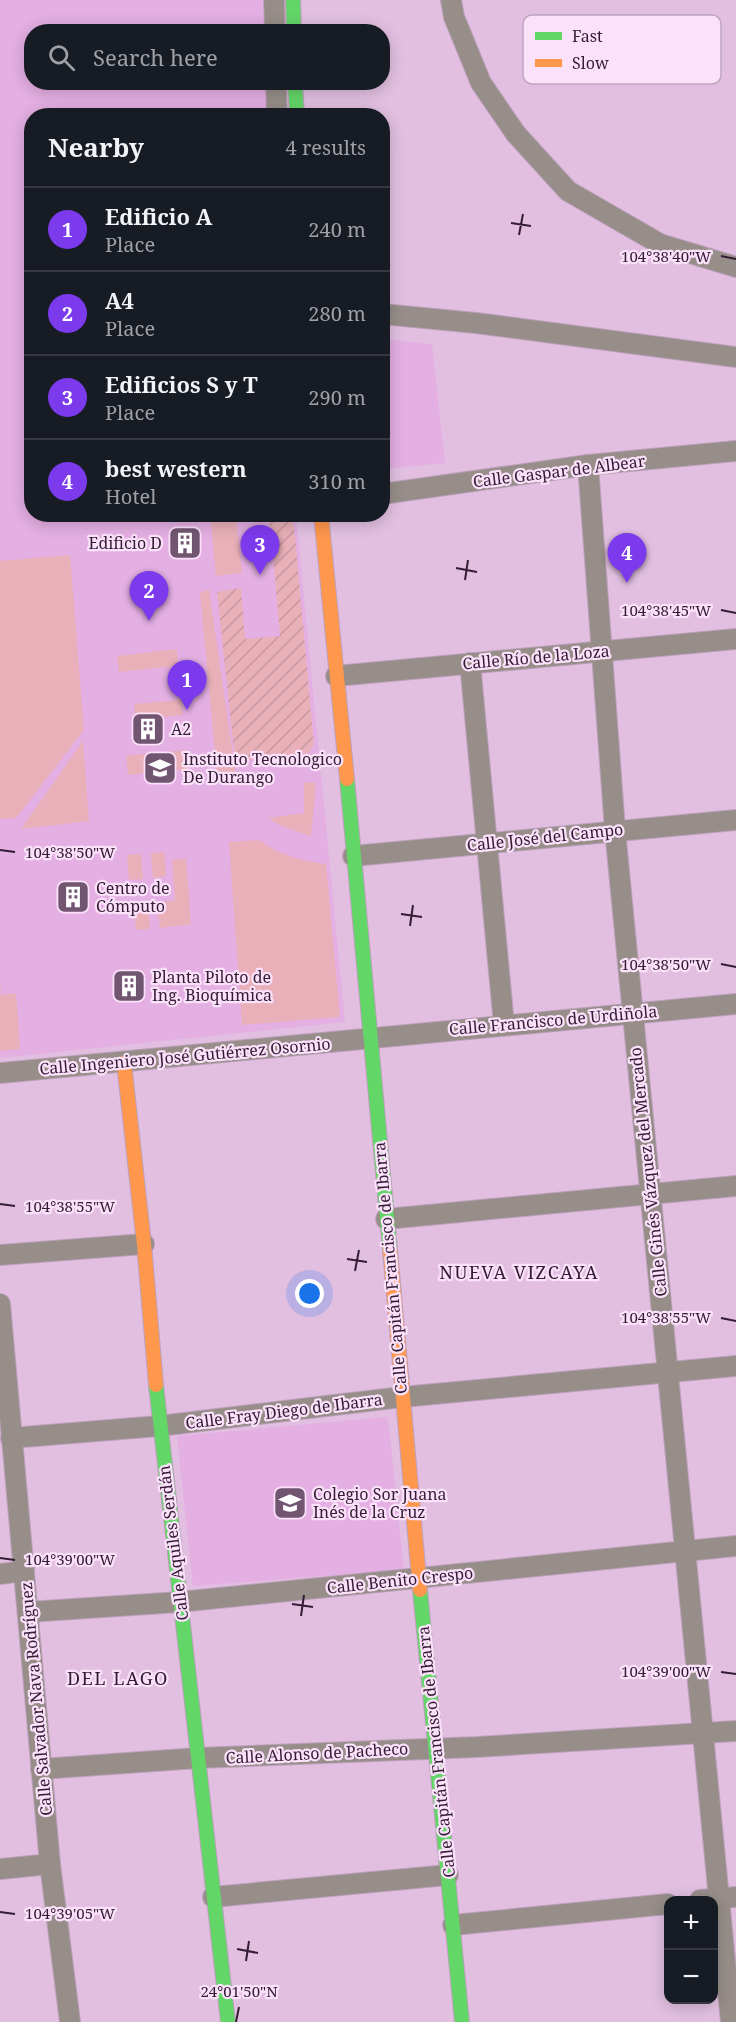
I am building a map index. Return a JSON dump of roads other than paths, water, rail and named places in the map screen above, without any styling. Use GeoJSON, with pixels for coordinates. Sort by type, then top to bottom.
{"type":"FeatureCollection","features":[{"type":"Feature","properties":{"kind":"street"},"geometry":{"type":"LineString","coordinates":[[274,0],[275,24]]}},
{"type":"Feature","properties":{"kind":"street"},"geometry":{"type":"LineString","coordinates":[[293,0],[294,24]]}},
{"type":"Feature","properties":{"kind":"street"},"geometry":{"type":"LineString","coordinates":[[450,0],[454,17],[482,83],[516,134],[568,191],[660,244],[736,267]]}},
{"type":"Feature","properties":{"kind":"street"},"geometry":{"type":"LineString","coordinates":[[276,90],[277,108]]}},
{"type":"Feature","properties":{"kind":"street"},"geometry":{"type":"LineString","coordinates":[[296,90],[297,108]]}},
{"type":"Feature","properties":{"kind":"street"},"geometry":{"type":"LineString","coordinates":[[390,315],[477,323],[736,357]]}},
{"type":"Feature","properties":{"kind":"street","name":"Calle Gaspar de Albear"},"geometry":{"type":"LineString","coordinates":[[390,493],[588,465],[736,451]]}},
{"type":"Feature","properties":{"kind":"street","name":"Calle Ginés Vázquez del Mercado"},"geometry":{"type":"LineString","coordinates":[[588,465],[615,830],[718,1896]]}},
{"type":"Feature","properties":{"kind":"street","name":"Calle Capitán Francisco de Ibarra"},"geometry":{"type":"LineString","coordinates":[[322,522],[462,2022]]}},
{"type":"Feature","properties":{"kind":"street","name":"Calle Río de la Loza"},"geometry":{"type":"LineString","coordinates":[[336,676],[736,639]]}},
{"type":"Feature","properties":{"kind":"street"},"geometry":{"type":"LineString","coordinates":[[470,663],[504,1025]]}},
{"type":"Feature","properties":{"kind":"street","name":"Calle José del Campo"},"geometry":{"type":"LineString","coordinates":[[353,855],[736,820]]}},
{"type":"Feature","properties":{"kind":"street","name":"Calle Francisco de Urdiñola"},"geometry":{"type":"LineString","coordinates":[[370,1038],[736,1004]]}},
{"type":"Feature","properties":{"kind":"street","name":"Calle Ingeniero José Gutiérrez Osornio"},"geometry":{"type":"LineString","coordinates":[[0,1073],[370,1038]]}},
{"type":"Feature","properties":{"kind":"street","name":"Calle Aquiles Serdán"},"geometry":{"type":"LineString","coordinates":[[124,1063],[144,1244],[159,1426],[228,2022]]}},
{"type":"Feature","properties":{"kind":"street"},"geometry":{"type":"LineString","coordinates":[[386,1219],[736,1186]]}},
{"type":"Feature","properties":{"kind":"street"},"geometry":{"type":"LineString","coordinates":[[0,1255],[144,1244]]}},
{"type":"Feature","properties":{"kind":"street","name":"Calle Salvador Nava Rodríguez"},"geometry":{"type":"LineString","coordinates":[[0,1304],[50,1864],[70,2022]]}},
{"type":"Feature","properties":{"kind":"street","name":"Calle Fray Diego de Ibarra"},"geometry":{"type":"LineString","coordinates":[[11,1438],[159,1426],[402,1397],[736,1366]]}},
{"type":"Feature","properties":{"kind":"street","name":"Calle Benito Crespo"},"geometry":{"type":"LineString","coordinates":[[28,1612],[179,1602],[736,1546]]}},
{"type":"Feature","properties":{"kind":"street"},"geometry":{"type":"LineString","coordinates":[[0,1574],[24,1571]]}},
{"type":"Feature","properties":{"kind":"street","name":"Calle Alonso de Pacheco"},"geometry":{"type":"LineString","coordinates":[[41,1769],[198,1758],[477,1747],[736,1731]]}},
{"type":"Feature","properties":{"kind":"street"},"geometry":{"type":"LineString","coordinates":[[0,1869],[50,1864]]}},
{"type":"Feature","properties":{"kind":"street"},"geometry":{"type":"LineString","coordinates":[[213,1897],[448,1875]]}},
{"type":"Feature","properties":{"kind":"street","name":"Calle Ginés Vázquez del Mercado"},"geometry":{"type":"LineString","coordinates":[[718,1899],[731,2022]]}},
{"type":"Feature","properties":{"kind":"street"},"geometry":{"type":"LineString","coordinates":[[453,1925],[664,1904]]}},
{"type":"Feature","properties":{"kind":"place","name":"Edificio D"},"geometry":{"type":"Point","coordinates":[185,543]}},
{"type":"Feature","properties":{"kind":"place","name":"Edificios S y T"},"geometry":{"type":"Point","coordinates":[260,575]}},
{"type":"Feature","properties":{"kind":"place","name":"best western"},"geometry":{"type":"Point","coordinates":[627,583]}},
{"type":"Feature","properties":{"kind":"place","name":"A4"},"geometry":{"type":"Point","coordinates":[149,621]}},
{"type":"Feature","properties":{"kind":"place","name":"Edificio A"},"geometry":{"type":"Point","coordinates":[187,710]}},
{"type":"Feature","properties":{"kind":"place","name":"A2"},"geometry":{"type":"Point","coordinates":[148,729]}},
{"type":"Feature","properties":{"kind":"place","name":"Instituto Tecnologico De Durango"},"geometry":{"type":"Point","coordinates":[160,768]}},
{"type":"Feature","properties":{"kind":"place","name":"Centro de Cómputo"},"geometry":{"type":"Point","coordinates":[73,897]}},
{"type":"Feature","properties":{"kind":"place","name":"Planta Piloto de Ing. Bioquímica"},"geometry":{"type":"Point","coordinates":[129,986]}},
{"type":"Feature","properties":{"kind":"place","name":"Colegio Sor Juana Inés de la Cruz"},"geometry":{"type":"Point","coordinates":[290,1503]}},
{"type":"Feature","properties":{"kind":"district","name":"NUEVA VIZCAYA"},"geometry":{"type":"Point","coordinates":[519,1272]}},
{"type":"Feature","properties":{"kind":"district","name":"DEL LAGO"},"geometry":{"type":"Point","coordinates":[118,1678]}}]}
